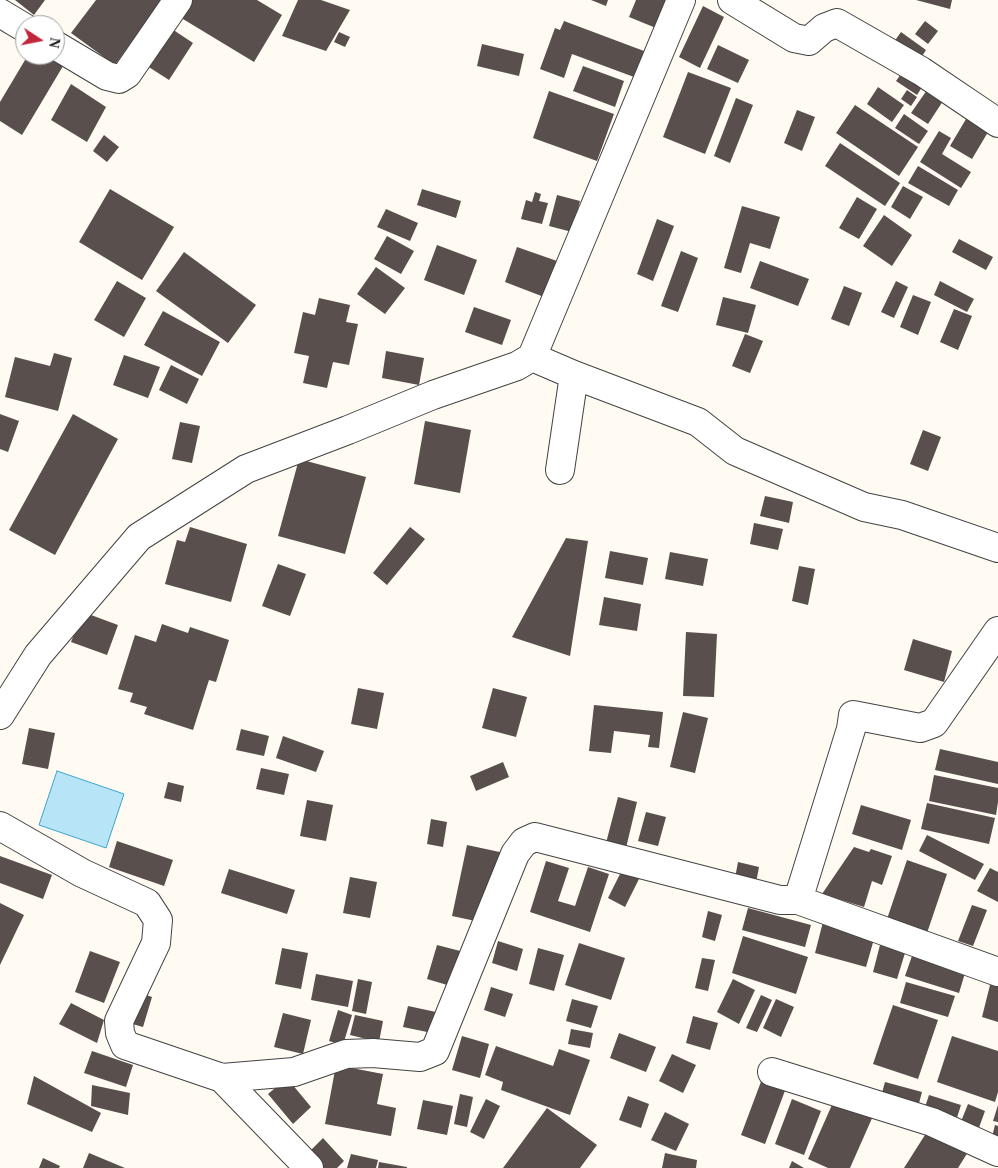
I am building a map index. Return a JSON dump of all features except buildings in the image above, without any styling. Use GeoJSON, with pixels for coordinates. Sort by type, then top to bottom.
{"type":"FeatureCollection","features":[{"type":"Feature","properties":{"kind":"street"},"geometry":{"type":"LineString","coordinates":[[65,51],[107,76],[119,79],[127,74],[178,0]]}},
{"type":"Feature","properties":{"kind":"street"},"geometry":{"type":"LineString","coordinates":[[0,715],[38,655],[139,537],[246,469],[433,395],[517,366],[532,357],[681,0]]}},
{"type":"Feature","properties":{"kind":"street"},"geometry":{"type":"LineString","coordinates":[[732,0],[794,38],[809,41],[824,28],[837,23],[921,70],[998,123]]}},
{"type":"Feature","properties":{"kind":"street"},"geometry":{"type":"LineString","coordinates":[[0,13],[15,22]]}},
{"type":"Feature","properties":{"kind":"street"},"geometry":{"type":"LineString","coordinates":[[532,357],[698,422],[734,451],[864,508],[902,515],[998,548]]}},
{"type":"Feature","properties":{"kind":"street"},"geometry":{"type":"LineString","coordinates":[[560,470],[574,375]]}},
{"type":"Feature","properties":{"kind":"street"},"geometry":{"type":"LineString","coordinates":[[798,900],[851,729],[853,715],[920,728],[934,723],[998,631]]}},
{"type":"Feature","properties":{"kind":"street"},"geometry":{"type":"LineString","coordinates":[[0,826],[82,873],[147,903],[158,920],[156,943],[119,1022],[120,1033],[125,1045],[222,1078],[294,1072],[346,1054],[373,1053],[420,1057],[435,1051],[515,854],[524,842],[535,837],[780,900],[798,900],[998,972]]}},
{"type":"Feature","properties":{"kind":"street"},"geometry":{"type":"LineString","coordinates":[[772,1072],[932,1122],[998,1152]]}},
{"type":"Feature","properties":{"kind":"street"},"geometry":{"type":"LineString","coordinates":[[222,1078],[310,1168]]}},
{"type":"Feature","properties":{"kind":"water"},"geometry":{"type":"Polygon","coordinates":[[[57,771],[124,794],[106,848],[39,825],[57,771]]]}}]}
